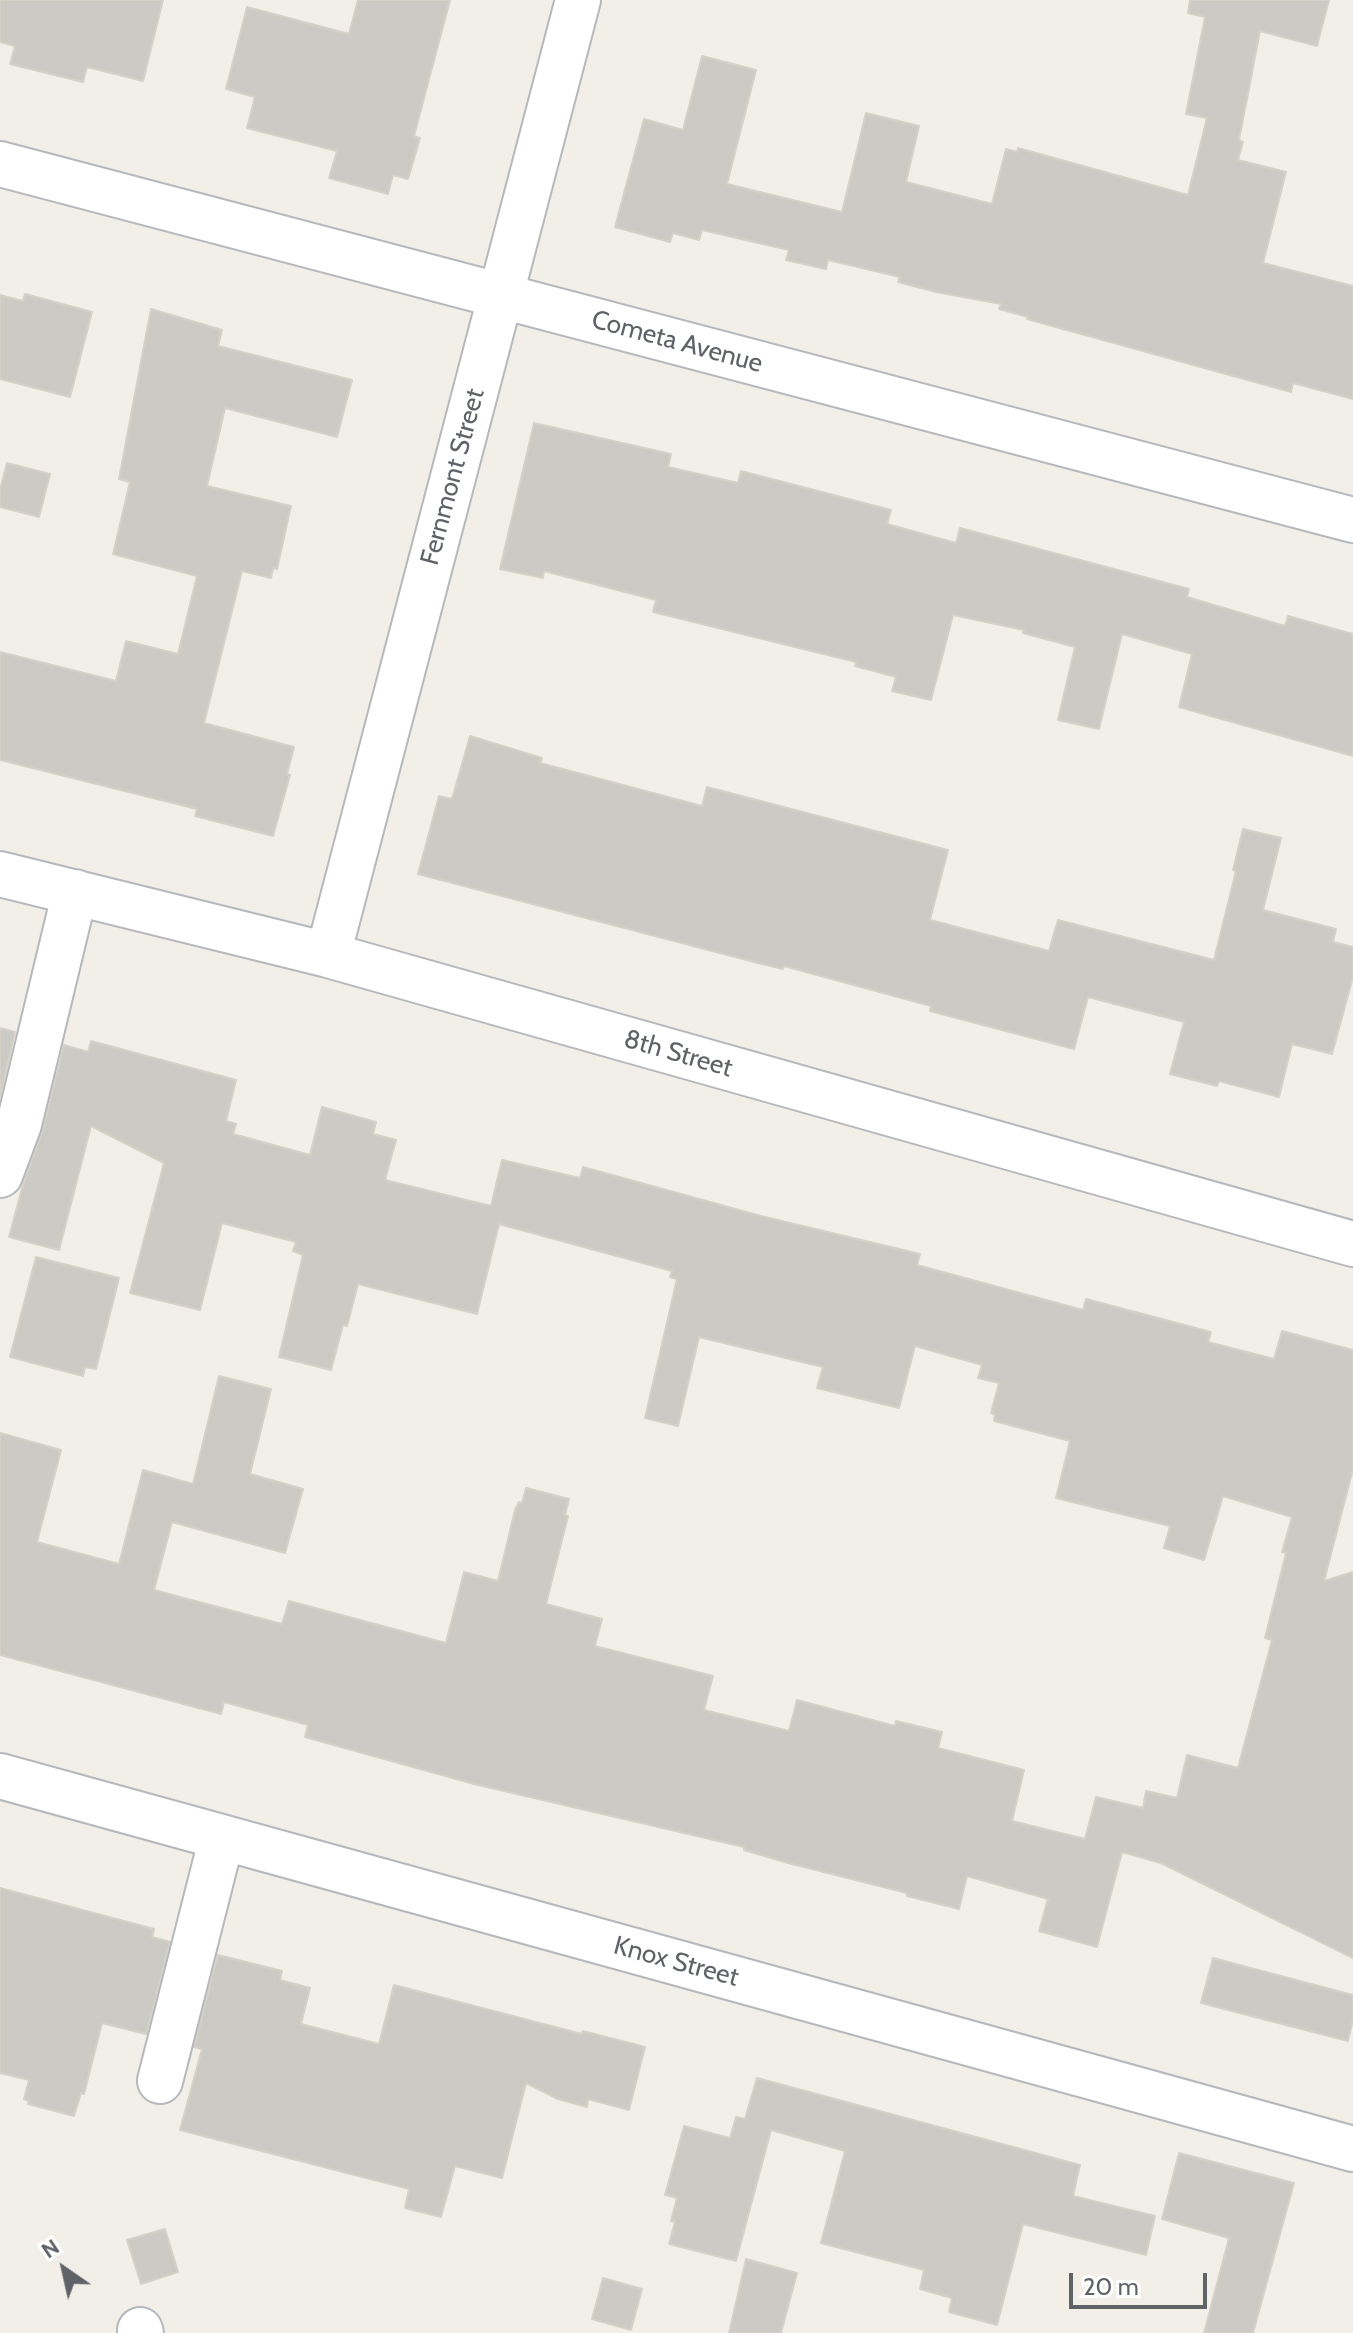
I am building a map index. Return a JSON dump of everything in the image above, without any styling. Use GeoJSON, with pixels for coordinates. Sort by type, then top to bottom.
{"type":"FeatureCollection","features":[{"type":"Feature","properties":{"kind":"street","name":"Fernmont Street"},"geometry":{"type":"LineString","coordinates":[[328,955],[578,0]]}},
{"type":"Feature","properties":{"kind":"street","name":"Cometa Avenue"},"geometry":{"type":"LineString","coordinates":[[0,164],[1353,520]]}},
{"type":"Feature","properties":{"kind":"street","name":"8th Street"},"geometry":{"type":"LineString","coordinates":[[0,874],[328,955],[1353,1244]]}},
{"type":"Feature","properties":{"kind":"street"},"geometry":{"type":"LineString","coordinates":[[0,1175],[19,1124],[75,892]]}},
{"type":"Feature","properties":{"kind":"street","name":"Knox Street"},"geometry":{"type":"LineString","coordinates":[[0,1776],[1353,2149]]}},
{"type":"Feature","properties":{"kind":"street"},"geometry":{"type":"LineString","coordinates":[[160,2081],[222,1837]]}},
{"type":"Feature","properties":{"kind":"building"},"geometry":{"type":"Polygon","coordinates":[[[0,0],[163,0],[143,81],[87,67],[83,82],[10,64],[15,46],[0,42],[0,0]]]}},
{"type":"Feature","properties":{"kind":"building"},"geometry":{"type":"Polygon","coordinates":[[[358,0],[450,0],[414,136],[420,138],[408,179],[393,175],[388,194],[329,178],[337,151],[247,128],[255,97],[226,89],[247,7],[349,34],[358,0]]]}},
{"type":"Feature","properties":{"kind":"building"},"geometry":{"type":"Polygon","coordinates":[[[1190,0],[1329,0],[1317,46],[1260,31],[1238,160],[1286,172],[1263,263],[1353,286],[1353,399],[1293,383],[1291,392],[1027,319],[999,309],[1001,304],[898,282],[900,277],[828,260],[826,269],[786,260],[789,250],[702,230],[699,240],[673,233],[670,242],[615,227],[644,119],[683,130],[702,56],[756,70],[727,184],[842,212],[866,113],[919,126],[906,182],[992,204],[1006,149],[1017,152],[1018,148],[1188,195],[1207,118],[1186,114],[1205,17],[1188,13],[1190,0]]]}},
{"type":"Feature","properties":{"kind":"building"},"geometry":{"type":"Polygon","coordinates":[[[25,294],[92,312],[70,397],[0,379],[0,295],[23,301],[25,294]]]}},
{"type":"Feature","properties":{"kind":"building"},"geometry":{"type":"Polygon","coordinates":[[[151,309],[222,330],[218,346],[352,380],[337,437],[225,408],[207,486],[291,506],[277,569],[273,568],[271,578],[242,571],[204,723],[294,747],[287,774],[290,775],[273,836],[195,816],[197,809],[0,760],[0,652],[116,681],[126,641],[178,654],[197,576],[113,554],[130,482],[119,479],[151,309]]]}},
{"type":"Feature","properties":{"kind":"building"},"geometry":{"type":"Polygon","coordinates":[[[534,423],[671,454],[668,467],[738,483],[741,471],[891,510],[887,524],[956,543],[960,528],[1189,589],[1187,597],[1285,626],[1288,616],[1353,634],[1353,756],[1179,707],[1192,654],[1122,634],[1099,729],[1058,720],[1075,647],[1023,633],[1024,630],[953,615],[931,700],[892,691],[896,677],[855,666],[856,662],[653,612],[656,600],[544,571],[543,578],[500,569],[534,423]]]}},
{"type":"Feature","properties":{"kind":"building"},"geometry":{"type":"Polygon","coordinates":[[[7,463],[50,474],[39,517],[0,507],[0,490],[7,463]]]}},
{"type":"Feature","properties":{"kind":"building"},"geometry":{"type":"Polygon","coordinates":[[[470,736],[542,758],[540,763],[702,806],[707,787],[948,850],[930,920],[1049,951],[1058,920],[1214,960],[1243,829],[1281,838],[1263,910],[1336,929],[1333,942],[1353,947],[1353,977],[1332,1054],[1292,1044],[1279,1097],[1219,1081],[1217,1086],[1170,1074],[1184,1022],[1088,997],[1074,1049],[930,1011],[931,1006],[784,966],[783,969],[758,963],[418,874],[439,796],[452,799],[470,736]]]}},
{"type":"Feature","properties":{"kind":"building"},"geometry":{"type":"Polygon","coordinates":[[[0,1028],[15,1032],[0,1096],[0,1028]]]}},
{"type":"Feature","properties":{"kind":"building"},"geometry":{"type":"Polygon","coordinates":[[[91,1041],[236,1080],[226,1121],[236,1124],[233,1134],[310,1155],[322,1107],[376,1122],[373,1134],[396,1140],[385,1180],[491,1206],[502,1160],[580,1178],[583,1167],[761,1216],[920,1254],[917,1265],[1083,1310],[1086,1299],[1211,1332],[1208,1342],[1274,1359],[1282,1331],[1353,1350],[1353,1469],[1324,1581],[1353,1572],[1353,1958],[1161,1863],[1122,1852],[1097,1947],[1039,1931],[1048,1899],[967,1876],[959,1909],[788,1863],[744,1850],[744,1847],[474,1784],[305,1737],[308,1725],[224,1702],[221,1714],[0,1655],[0,1433],[61,1450],[37,1542],[119,1564],[143,1470],[193,1484],[219,1376],[271,1389],[250,1474],[303,1489],[285,1553],[172,1522],[154,1590],[282,1624],[289,1601],[446,1643],[464,1572],[498,1581],[515,1510],[519,1502],[522,1503],[526,1488],[569,1499],[565,1515],[568,1516],[546,1604],[602,1619],[595,1646],[713,1676],[704,1710],[789,1731],[797,1700],[895,1726],[896,1721],[942,1732],[938,1748],[1024,1770],[1012,1821],[1085,1839],[1096,1797],[1143,1808],[1146,1791],[1177,1798],[1187,1755],[1238,1768],[1272,1640],[1265,1638],[1292,1517],[1223,1496],[1204,1560],[1164,1548],[1170,1526],[1056,1498],[1070,1441],[994,1421],[995,1415],[991,1413],[999,1383],[978,1378],[982,1365],[915,1346],[899,1408],[817,1388],[823,1367],[699,1337],[678,1426],[645,1418],[677,1279],[670,1277],[672,1271],[499,1224],[477,1314],[358,1284],[331,1370],[279,1357],[303,1255],[293,1251],[296,1242],[222,1223],[200,1310],[130,1293],[164,1163],[91,1126],[59,1250],[9,1237],[23,1185],[43,1130],[64,1045],[88,1052],[91,1041]]]}},
{"type":"Feature","properties":{"kind":"building"},"geometry":{"type":"Polygon","coordinates":[[[36,1257],[119,1278],[96,1369],[85,1367],[83,1376],[10,1357],[36,1257]]]}},
{"type":"Feature","properties":{"kind":"building"},"geometry":{"type":"Polygon","coordinates":[[[0,1888],[154,1929],[152,1937],[170,1942],[146,2034],[102,2023],[84,2094],[81,2093],[74,2116],[28,2104],[29,2101],[24,2099],[29,2080],[0,2073],[0,1888]]]}},
{"type":"Feature","properties":{"kind":"building"},"geometry":{"type":"Polygon","coordinates":[[[218,1955],[282,1971],[280,1980],[310,1988],[301,2024],[379,2044],[394,1985],[582,2034],[583,2031],[645,2047],[629,2110],[588,2099],[587,2107],[558,2099],[526,2083],[502,2178],[455,2166],[441,2217],[405,2208],[409,2189],[180,2130],[202,2049],[194,2047],[218,1955]]]}},
{"type":"Feature","properties":{"kind":"building"},"geometry":{"type":"Polygon","coordinates":[[[1213,1958],[1353,1995],[1353,2020],[1348,2041],[1201,2003],[1213,1958]]]}},
{"type":"Feature","properties":{"kind":"building"},"geometry":{"type":"Polygon","coordinates":[[[757,2078],[1080,2165],[1073,2196],[1155,2216],[1146,2255],[1023,2224],[997,2325],[949,2312],[952,2298],[920,2289],[924,2270],[821,2243],[845,2151],[771,2130],[736,2261],[669,2244],[677,2198],[665,2195],[684,2126],[730,2138],[736,2117],[745,2119],[757,2078]]]}},
{"type":"Feature","properties":{"kind":"building"},"geometry":{"type":"Polygon","coordinates":[[[1179,2153],[1294,2183],[1253,2333],[1204,2333],[1229,2238],[1162,2219],[1179,2153]]]}},
{"type":"Feature","properties":{"kind":"building"},"geometry":{"type":"Polygon","coordinates":[[[165,2229],[178,2272],[141,2284],[127,2240],[165,2229]]]}},
{"type":"Feature","properties":{"kind":"building"},"geometry":{"type":"Polygon","coordinates":[[[746,2259],[797,2273],[781,2333],[729,2333],[746,2259]]]}},
{"type":"Feature","properties":{"kind":"building"},"geometry":{"type":"Polygon","coordinates":[[[603,2278],[642,2289],[631,2330],[592,2319],[603,2278]]]}}]}
